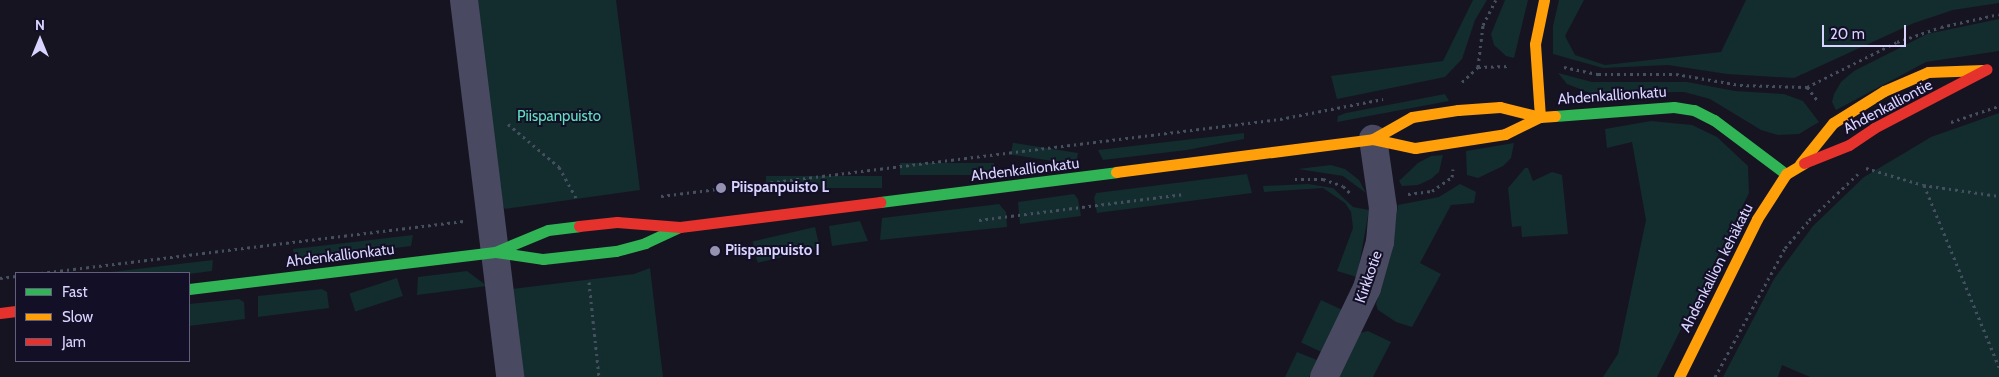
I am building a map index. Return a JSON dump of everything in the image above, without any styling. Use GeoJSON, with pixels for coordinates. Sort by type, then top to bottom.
{"type":"FeatureCollection","features":[{"type":"Feature","properties":{"kind":"street"},"geometry":{"type":"LineString","coordinates":[[464,0],[510,377]]}},
{"type":"Feature","properties":{"kind":"street"},"geometry":{"type":"LineString","coordinates":[[1540,116],[1535,44],[1544,0]]}},
{"type":"Feature","properties":{"kind":"street","name":"Ahdenkalliontie"},"geometry":{"type":"LineString","coordinates":[[1800,164],[1834,123],[1905,80],[1928,72],[1999,68]]}},
{"type":"Feature","properties":{"kind":"street","name":"Ahdenkalliontie"},"geometry":{"type":"LineString","coordinates":[[1786,174],[1800,164],[1849,145],[1883,123],[1987,70]]}},
{"type":"Feature","properties":{"kind":"street","name":"Ahdenkallionkatu"},"geometry":{"type":"LineString","coordinates":[[1373,139],[1412,118],[1458,110],[1500,107],[1540,116],[1655,107],[1694,110],[1733,132],[1786,174]]}},
{"type":"Feature","properties":{"kind":"street","name":"Ahdenkallionkatu"},"geometry":{"type":"LineString","coordinates":[[190,290],[494,252],[548,230],[618,222],[680,228],[1373,139],[1416,148],[1455,143],[1505,134],[1540,116]]}},
{"type":"Feature","properties":{"kind":"street","name":"Kirkkotie"},"geometry":{"type":"LineString","coordinates":[[1324,377],[1367,288],[1380,242],[1383,208],[1373,139]]}},
{"type":"Feature","properties":{"kind":"street","name":"Ahdenkallion kehäkatu"},"geometry":{"type":"LineString","coordinates":[[1678,377],[1758,219],[1786,174]]}},
{"type":"Feature","properties":{"kind":"street","name":"Ahdenkallionkatu"},"geometry":{"type":"LineString","coordinates":[[494,252],[543,259],[608,252],[645,243],[680,228]]}},
{"type":"Feature","properties":{"kind":"street"},"geometry":{"type":"LineString","coordinates":[[0,313],[15,311]]}},
{"type":"Feature","properties":{"kind":"path"},"geometry":{"type":"LineString","coordinates":[[1460,84],[1478,67],[1483,25],[1496,0]]}},
{"type":"Feature","properties":{"kind":"path"},"geometry":{"type":"LineString","coordinates":[[1478,67],[1571,67],[1598,74],[1676,74],[1740,85],[1807,87],[1897,42],[1941,26],[1999,14]]}},
{"type":"Feature","properties":{"kind":"path"},"geometry":{"type":"LineString","coordinates":[[655,196],[1280,119],[1394,97]]}},
{"type":"Feature","properties":{"kind":"path"},"geometry":{"type":"LineString","coordinates":[[476,100],[546,153],[570,182],[579,206]]}},
{"type":"Feature","properties":{"kind":"path"},"geometry":{"type":"LineString","coordinates":[[1949,123],[1999,106]]}},
{"type":"Feature","properties":{"kind":"path"},"geometry":{"type":"LineString","coordinates":[[1715,377],[1785,248],[1815,213],[1874,162]]}},
{"type":"Feature","properties":{"kind":"path"},"geometry":{"type":"LineString","coordinates":[[1865,168],[1924,185],[1999,196]]}},
{"type":"Feature","properties":{"kind":"path"},"geometry":{"type":"LineString","coordinates":[[1924,185],[1999,367]]}},
{"type":"Feature","properties":{"kind":"path"},"geometry":{"type":"LineString","coordinates":[[49,272],[490,218]]}},
{"type":"Feature","properties":{"kind":"path"},"geometry":{"type":"LineString","coordinates":[[0,278],[15,276]]}},
{"type":"Feature","properties":{"kind":"path"},"geometry":{"type":"LineString","coordinates":[[596,336],[599,377]]}},
{"type":"Feature","properties":{"kind":"green space","name":"Piispanpuisto"},"geometry":{"type":"Polygon","coordinates":[[[474,0],[616,0],[640,190],[505,209],[499,199],[474,0]]]}},
{"type":"Feature","properties":{"kind":"green space"},"geometry":{"type":"Polygon","coordinates":[[[1473,0],[1487,0],[1475,20],[1462,59],[1445,77],[1337,99],[1331,76],[1443,61],[1473,0]]]}},
{"type":"Feature","properties":{"kind":"green space"},"geometry":{"type":"Polygon","coordinates":[[[1505,0],[1528,0],[1514,58],[1506,56],[1494,45],[1491,34],[1505,0]]]}},
{"type":"Feature","properties":{"kind":"green space"},"geometry":{"type":"Polygon","coordinates":[[[1559,0],[1584,0],[1565,36],[1575,55],[1605,65],[1721,52],[1746,0],[1999,0],[1999,3],[1953,10],[1914,23],[1794,78],[1727,74],[1668,65],[1603,68],[1553,54],[1553,26],[1559,0]]]}},
{"type":"Feature","properties":{"kind":"green space"},"geometry":{"type":"Polygon","coordinates":[[[1999,19],[1999,51],[1926,62],[1836,110],[1832,102],[1834,94],[1841,82],[1854,71],[1927,34],[1999,19]]]}},
{"type":"Feature","properties":{"kind":"green space"},"geometry":{"type":"Polygon","coordinates":[[[1558,73],[1592,82],[1687,82],[1735,91],[1784,94],[1803,101],[1819,122],[1799,134],[1778,135],[1761,130],[1710,99],[1684,92],[1590,93],[1567,84],[1558,73]]]}},
{"type":"Feature","properties":{"kind":"green space"},"geometry":{"type":"Polygon","coordinates":[[[1445,94],[1449,101],[1337,122],[1338,116],[1346,113],[1445,94]]]}},
{"type":"Feature","properties":{"kind":"green space"},"geometry":{"type":"Polygon","coordinates":[[[1999,113],[1999,377],[1810,377],[1782,365],[1778,377],[1723,377],[1774,279],[1813,226],[1864,177],[1931,137],[1999,113]]]}},
{"type":"Feature","properties":{"kind":"green space"},"geometry":{"type":"Polygon","coordinates":[[[1651,121],[1692,125],[1717,137],[1748,166],[1749,193],[1657,377],[1603,377],[1618,354],[1646,220],[1632,142],[1607,148],[1605,129],[1651,121]]]}},
{"type":"Feature","properties":{"kind":"green space"},"geometry":{"type":"Polygon","coordinates":[[[1244,133],[1244,139],[1187,150],[1103,160],[1098,150],[1244,133]]]}},
{"type":"Feature","properties":{"kind":"green space"},"geometry":{"type":"Polygon","coordinates":[[[1013,143],[1078,153],[1076,165],[1011,155],[1013,143]]]}},
{"type":"Feature","properties":{"kind":"green space"},"geometry":{"type":"Polygon","coordinates":[[[1514,143],[1511,158],[1503,166],[1478,178],[1467,175],[1466,151],[1514,143]]]}},
{"type":"Feature","properties":{"kind":"green space"},"geometry":{"type":"Polygon","coordinates":[[[1443,155],[1439,172],[1431,179],[1418,185],[1402,186],[1399,181],[1418,163],[1431,156],[1443,155]]]}},
{"type":"Feature","properties":{"kind":"green space"},"geometry":{"type":"Polygon","coordinates":[[[900,163],[994,163],[994,175],[900,175],[900,163]]]}},
{"type":"Feature","properties":{"kind":"green space"},"geometry":{"type":"Polygon","coordinates":[[[1331,165],[1345,169],[1359,180],[1366,193],[1343,176],[1298,169],[1331,165]]]}},
{"type":"Feature","properties":{"kind":"green space"},"geometry":{"type":"Polygon","coordinates":[[[1525,168],[1528,168],[1533,181],[1552,172],[1562,175],[1568,234],[1522,237],[1521,226],[1512,227],[1508,188],[1525,168]]]}},
{"type":"Feature","properties":{"kind":"green space"},"geometry":{"type":"Polygon","coordinates":[[[1247,174],[1252,193],[1097,213],[1094,198],[1096,193],[1247,174]]]}},
{"type":"Feature","properties":{"kind":"green space"},"geometry":{"type":"Polygon","coordinates":[[[766,176],[882,176],[882,188],[766,188],[766,176]]]}},
{"type":"Feature","properties":{"kind":"green space"},"geometry":{"type":"Polygon","coordinates":[[[1308,184],[1333,188],[1353,207],[1369,210],[1357,277],[1337,271],[1353,228],[1351,212],[1345,203],[1323,188],[1264,192],[1263,186],[1308,184]]]}},
{"type":"Feature","properties":{"kind":"green space"},"geometry":{"type":"Polygon","coordinates":[[[1460,184],[1476,192],[1474,203],[1451,205],[1420,263],[1441,274],[1412,327],[1396,322],[1378,310],[1376,304],[1393,242],[1398,205],[1439,197],[1460,184]]]}},
{"type":"Feature","properties":{"kind":"green space"},"geometry":{"type":"Polygon","coordinates":[[[1074,194],[1078,199],[1081,216],[1020,224],[1018,202],[1074,194]]]}},
{"type":"Feature","properties":{"kind":"green space"},"geometry":{"type":"Polygon","coordinates":[[[999,204],[1006,212],[1007,227],[880,240],[882,218],[999,204]]]}},
{"type":"Feature","properties":{"kind":"green space"},"geometry":{"type":"Polygon","coordinates":[[[860,221],[868,241],[832,246],[829,226],[860,221]]]}},
{"type":"Feature","properties":{"kind":"green space"},"geometry":{"type":"Polygon","coordinates":[[[815,227],[820,248],[758,263],[753,241],[815,227]]]}},
{"type":"Feature","properties":{"kind":"green space"},"geometry":{"type":"Polygon","coordinates":[[[413,235],[411,246],[294,261],[293,249],[413,235]]]}},
{"type":"Feature","properties":{"kind":"green space"},"geometry":{"type":"Polygon","coordinates":[[[213,260],[212,271],[190,274],[190,272],[111,272],[213,260]]]}},
{"type":"Feature","properties":{"kind":"green space"},"geometry":{"type":"Polygon","coordinates":[[[650,268],[663,377],[519,377],[512,289],[634,274],[650,268]]]}},
{"type":"Feature","properties":{"kind":"green space"},"geometry":{"type":"Polygon","coordinates":[[[467,271],[487,286],[417,295],[418,277],[467,271]]]}},
{"type":"Feature","properties":{"kind":"green space"},"geometry":{"type":"Polygon","coordinates":[[[397,278],[403,296],[355,312],[349,293],[397,278]]]}},
{"type":"Feature","properties":{"kind":"green space"},"geometry":{"type":"Polygon","coordinates":[[[322,289],[327,292],[329,308],[258,317],[258,296],[322,289]]]}},
{"type":"Feature","properties":{"kind":"green space"},"geometry":{"type":"Polygon","coordinates":[[[239,299],[244,302],[245,319],[190,326],[190,304],[239,299]]]}},
{"type":"Feature","properties":{"kind":"green space"},"geometry":{"type":"Polygon","coordinates":[[[1321,300],[1342,310],[1322,352],[1301,343],[1321,300]]]}},
{"type":"Feature","properties":{"kind":"green space"},"geometry":{"type":"Polygon","coordinates":[[[1368,331],[1391,342],[1373,377],[1339,377],[1360,333],[1368,331]]]}},
{"type":"Feature","properties":{"kind":"green space"},"geometry":{"type":"Polygon","coordinates":[[[1297,352],[1317,360],[1309,377],[1285,377],[1297,352]]]}},
{"type":"Feature","properties":{"kind":"traffic: fast"},"geometry":{"type":"LineString","coordinates":[[1555,116],[1674,107],[1694,110],[1714,120],[1786,174]]}},
{"type":"Feature","properties":{"kind":"traffic: fast"},"geometry":{"type":"LineString","coordinates":[[880,202],[1116,172]]}},
{"type":"Feature","properties":{"kind":"traffic: fast"},"geometry":{"type":"LineString","coordinates":[[190,289],[495,252],[548,230],[579,226]]}},
{"type":"Feature","properties":{"kind":"traffic: fast"},"geometry":{"type":"LineString","coordinates":[[496,252],[543,259],[616,251],[645,243],[680,227]]}},
{"type":"Feature","properties":{"kind":"traffic: slow"},"geometry":{"type":"LineString","coordinates":[[1540,117],[1535,44],[1544,0]]}},
{"type":"Feature","properties":{"kind":"traffic: slow"},"geometry":{"type":"LineString","coordinates":[[1800,164],[1833,123],[1884,91],[1928,72],[1983,70]]}},
{"type":"Feature","properties":{"kind":"traffic: slow"},"geometry":{"type":"LineString","coordinates":[[1373,139],[1412,117],[1458,110],[1500,107],[1540,117],[1555,116]]}},
{"type":"Feature","properties":{"kind":"traffic: slow"},"geometry":{"type":"LineString","coordinates":[[1116,172],[1373,139],[1415,148],[1505,134],[1540,117]]}},
{"type":"Feature","properties":{"kind":"traffic: slow"},"geometry":{"type":"LineString","coordinates":[[1679,377],[1757,219],[1786,174],[1804,163]]}},
{"type":"Feature","properties":{"kind":"traffic: jam"},"geometry":{"type":"LineString","coordinates":[[1804,163],[1849,145],[1874,128],[1987,69]]}},
{"type":"Feature","properties":{"kind":"traffic: jam"},"geometry":{"type":"LineString","coordinates":[[579,226],[617,222],[680,227],[880,202]]}},
{"type":"Feature","properties":{"kind":"traffic: jam"},"geometry":{"type":"LineString","coordinates":[[0,313],[15,311]]}},
{"type":"Feature","properties":{"kind":"place","name":"Piispanpuisto L"},"geometry":{"type":"Point","coordinates":[721,188]}},
{"type":"Feature","properties":{"kind":"place","name":"Piispanpuisto I"},"geometry":{"type":"Point","coordinates":[715,251]}}]}
